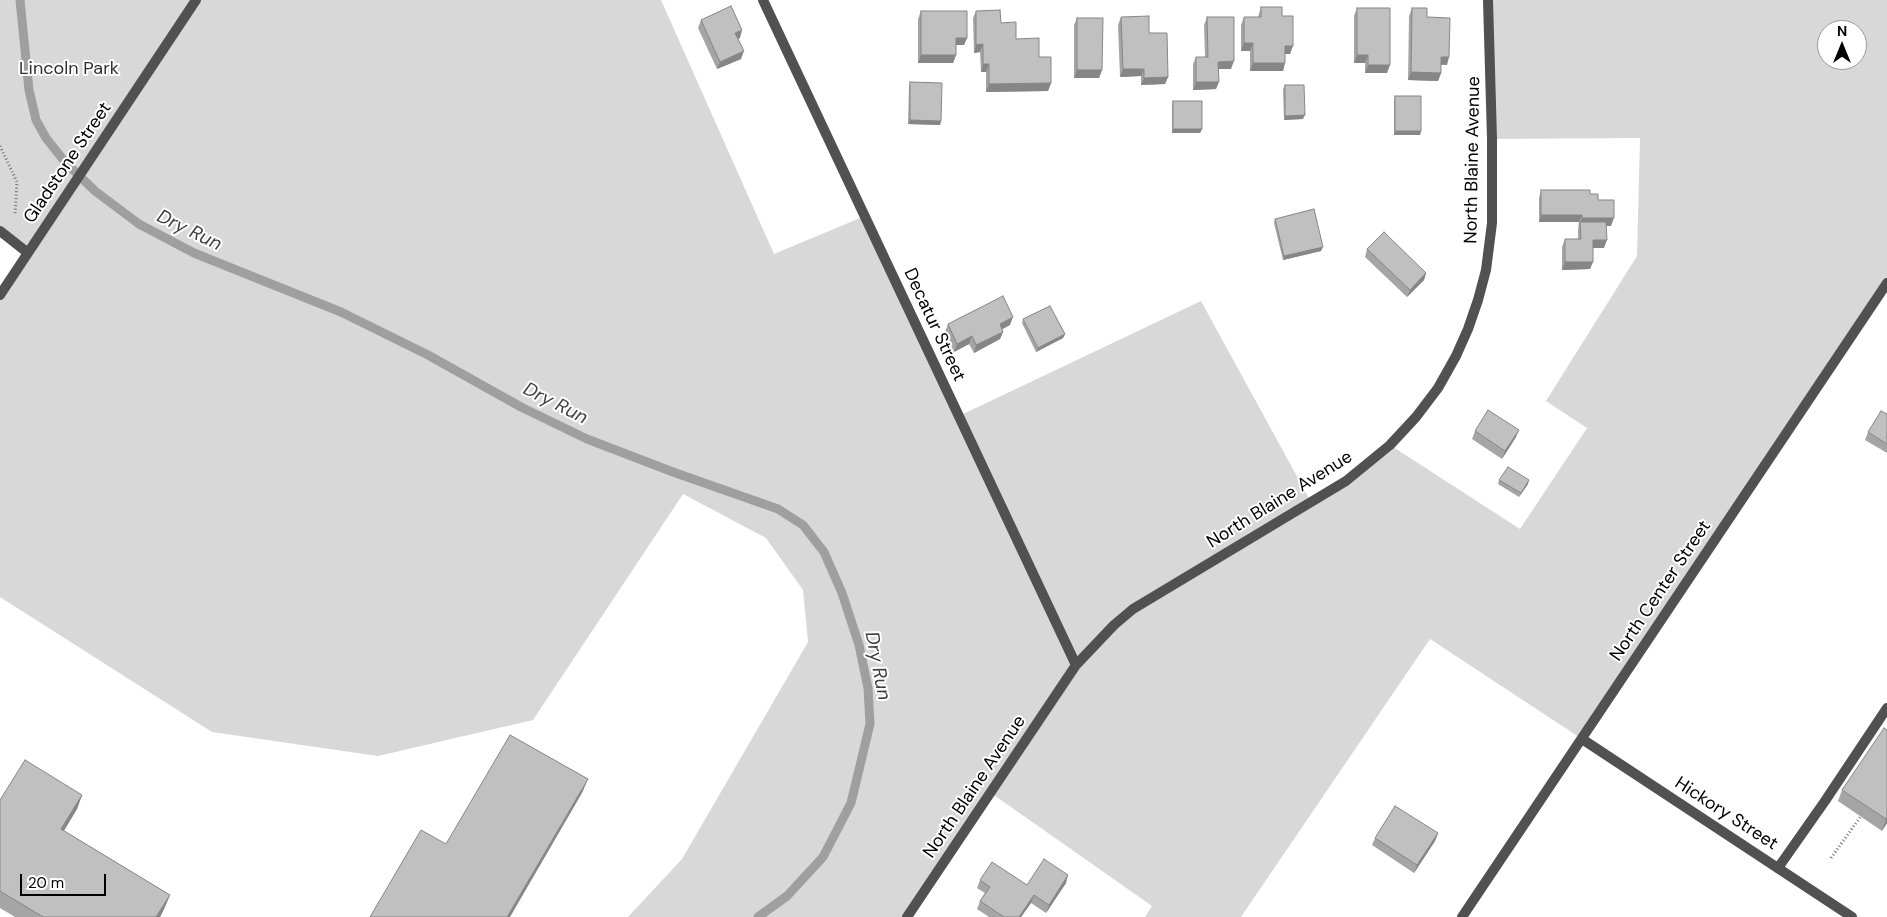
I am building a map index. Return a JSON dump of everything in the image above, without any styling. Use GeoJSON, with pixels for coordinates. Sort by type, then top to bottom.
{"type":"FeatureCollection","features":[{"type":"Feature","properties":{"kind":"street","name":"Gladstone Street"},"geometry":{"type":"LineString","coordinates":[[0,295],[196,0]]}},
{"type":"Feature","properties":{"kind":"street","name":"Decatur Street"},"geometry":{"type":"LineString","coordinates":[[763,0],[1076,665]]}},
{"type":"Feature","properties":{"kind":"street","name":"North Blaine Avenue"},"geometry":{"type":"LineString","coordinates":[[907,917],[1076,665],[1114,625],[1133,609],[1346,480],[1390,445],[1416,417],[1438,388],[1456,356],[1468,329],[1486,270],[1492,223],[1492,139],[1488,0]]}},
{"type":"Feature","properties":{"kind":"street"},"geometry":{"type":"LineString","coordinates":[[0,231],[28,253]]}},
{"type":"Feature","properties":{"kind":"street","name":"North Center Street"},"geometry":{"type":"LineString","coordinates":[[1462,917],[1887,283]]}},
{"type":"Feature","properties":{"kind":"street"},"geometry":{"type":"LineString","coordinates":[[1778,868],[1887,708]]}},
{"type":"Feature","properties":{"kind":"street","name":"Hickory Street"},"geometry":{"type":"LineString","coordinates":[[1582,739],[1852,917]]}},
{"type":"Feature","properties":{"kind":"path"},"geometry":{"type":"LineString","coordinates":[[0,146],[17,182],[15,215]]}},
{"type":"Feature","properties":{"kind":"path"},"geometry":{"type":"LineString","coordinates":[[1831,858],[1861,816]]}},
{"type":"Feature","properties":{"kind":"green space","name":"Lincoln Park"},"geometry":{"type":"Polygon","coordinates":[[[0,0],[661,0],[774,254],[865,216],[959,416],[1201,301],[1311,502],[1390,445],[1520,529],[1587,428],[1546,401],[1637,256],[1640,138],[1492,139],[1488,0],[1887,0],[1887,283],[1582,739],[1430,639],[1241,917],[1145,917],[1152,906],[991,793],[907,917],[628,917],[682,859],[808,642],[803,590],[766,538],[683,494],[533,720],[378,756],[212,732],[0,597],[0,295],[28,253],[0,231],[0,0]]]}},
{"type":"Feature","properties":{"kind":"building"},"geometry":{"type":"Polygon","coordinates":[[[731,6],[742,30],[735,33],[744,51],[720,62],[701,20],[731,6]]]}},
{"type":"Feature","properties":{"kind":"building"},"geometry":{"type":"Polygon","coordinates":[[[1261,7],[1282,7],[1282,16],[1293,16],[1293,46],[1285,46],[1285,63],[1253,63],[1253,43],[1244,43],[1244,17],[1261,17],[1261,7]]]}},
{"type":"Feature","properties":{"kind":"building"},"geometry":{"type":"Polygon","coordinates":[[[1357,8],[1390,8],[1390,65],[1368,65],[1368,55],[1357,55],[1357,8]]]}},
{"type":"Feature","properties":{"kind":"building"},"geometry":{"type":"Polygon","coordinates":[[[1412,8],[1427,8],[1427,17],[1450,18],[1449,57],[1441,57],[1441,73],[1411,72],[1412,8]]]}},
{"type":"Feature","properties":{"kind":"building"},"geometry":{"type":"Polygon","coordinates":[[[1000,10],[1001,23],[1016,22],[1016,39],[1039,38],[1039,57],[1051,57],[1051,83],[989,84],[989,64],[983,64],[983,44],[976,45],[976,11],[1000,10]]]}},
{"type":"Feature","properties":{"kind":"building"},"geometry":{"type":"Polygon","coordinates":[[[921,11],[967,11],[967,38],[956,38],[956,55],[921,55],[921,11]]]}},
{"type":"Feature","properties":{"kind":"building"},"geometry":{"type":"Polygon","coordinates":[[[1149,16],[1149,33],[1167,33],[1168,77],[1144,78],[1144,69],[1123,69],[1121,17],[1149,16]]]}},
{"type":"Feature","properties":{"kind":"building"},"geometry":{"type":"Polygon","coordinates":[[[1207,17],[1234,17],[1234,61],[1218,62],[1219,82],[1196,82],[1196,57],[1208,57],[1207,17]]]}},
{"type":"Feature","properties":{"kind":"building"},"geometry":{"type":"Polygon","coordinates":[[[1077,18],[1103,18],[1102,70],[1077,70],[1077,18]]]}},
{"type":"Feature","properties":{"kind":"building"},"geometry":{"type":"Polygon","coordinates":[[[910,82],[942,83],[941,121],[910,120],[910,82]]]}},
{"type":"Feature","properties":{"kind":"building"},"geometry":{"type":"Polygon","coordinates":[[[1285,85],[1304,85],[1305,115],[1285,116],[1285,85]]]}},
{"type":"Feature","properties":{"kind":"building"},"geometry":{"type":"Polygon","coordinates":[[[1395,96],[1421,96],[1421,131],[1395,131],[1395,96]]]}},
{"type":"Feature","properties":{"kind":"building"},"geometry":{"type":"Polygon","coordinates":[[[1173,101],[1202,101],[1202,129],[1173,129],[1173,101]]]}},
{"type":"Feature","properties":{"kind":"building"},"geometry":{"type":"Polygon","coordinates":[[[1541,190],[1590,190],[1590,194],[1598,194],[1598,200],[1614,200],[1614,218],[1582,218],[1582,215],[1541,215],[1541,190]]]}},
{"type":"Feature","properties":{"kind":"building"},"geometry":{"type":"Polygon","coordinates":[[[1314,209],[1323,247],[1284,256],[1275,219],[1314,209]]]}},
{"type":"Feature","properties":{"kind":"building"},"geometry":{"type":"Polygon","coordinates":[[[1580,222],[1606,222],[1607,240],[1593,240],[1593,262],[1565,262],[1565,239],[1581,239],[1580,222]]]}},
{"type":"Feature","properties":{"kind":"building"},"geometry":{"type":"Polygon","coordinates":[[[1384,232],[1426,273],[1410,290],[1367,249],[1384,232]]]}},
{"type":"Feature","properties":{"kind":"building"},"geometry":{"type":"Polygon","coordinates":[[[1003,296],[1013,317],[1000,324],[1003,332],[976,345],[972,336],[957,344],[948,324],[1003,296]]]}},
{"type":"Feature","properties":{"kind":"building"},"geometry":{"type":"Polygon","coordinates":[[[1050,306],[1065,334],[1038,348],[1023,319],[1050,306]]]}},
{"type":"Feature","properties":{"kind":"building"},"geometry":{"type":"Polygon","coordinates":[[[1488,410],[1519,430],[1505,451],[1475,431],[1488,410]]]}},
{"type":"Feature","properties":{"kind":"building"},"geometry":{"type":"Polygon","coordinates":[[[1881,411],[1887,414],[1887,444],[1868,432],[1881,411]]]}},
{"type":"Feature","properties":{"kind":"building"},"geometry":{"type":"Polygon","coordinates":[[[1508,467],[1529,480],[1521,493],[1499,480],[1508,467]]]}},
{"type":"Feature","properties":{"kind":"building"},"geometry":{"type":"Polygon","coordinates":[[[1884,728],[1887,730],[1886,819],[1842,790],[1884,728]]]}},
{"type":"Feature","properties":{"kind":"building"},"geometry":{"type":"Polygon","coordinates":[[[510,735],[588,779],[507,917],[370,917],[421,830],[446,844],[510,735]]]}},
{"type":"Feature","properties":{"kind":"building"},"geometry":{"type":"Polygon","coordinates":[[[25,760],[82,795],[61,829],[170,895],[156,917],[43,917],[0,891],[0,800],[25,760]]]}},
{"type":"Feature","properties":{"kind":"building"},"geometry":{"type":"Polygon","coordinates":[[[1395,806],[1438,833],[1417,865],[1375,838],[1395,806]]]}},
{"type":"Feature","properties":{"kind":"building"},"geometry":{"type":"Polygon","coordinates":[[[1044,859],[1068,875],[1049,905],[1034,895],[1019,917],[1004,917],[980,901],[990,887],[980,880],[992,862],[1027,885],[1044,859]]]}},
{"type":"Feature","properties":{"kind":"waterway","name":"Dry Run"},"geometry":{"type":"LineString","coordinates":[[20,0],[29,90],[36,120],[46,138],[65,162],[95,191],[139,224],[194,253],[341,312],[428,355],[521,407],[587,439],[778,509],[803,525],[824,552],[842,593],[859,645],[868,688],[870,724],[851,803],[823,857],[787,896],[758,917]]}}]}
